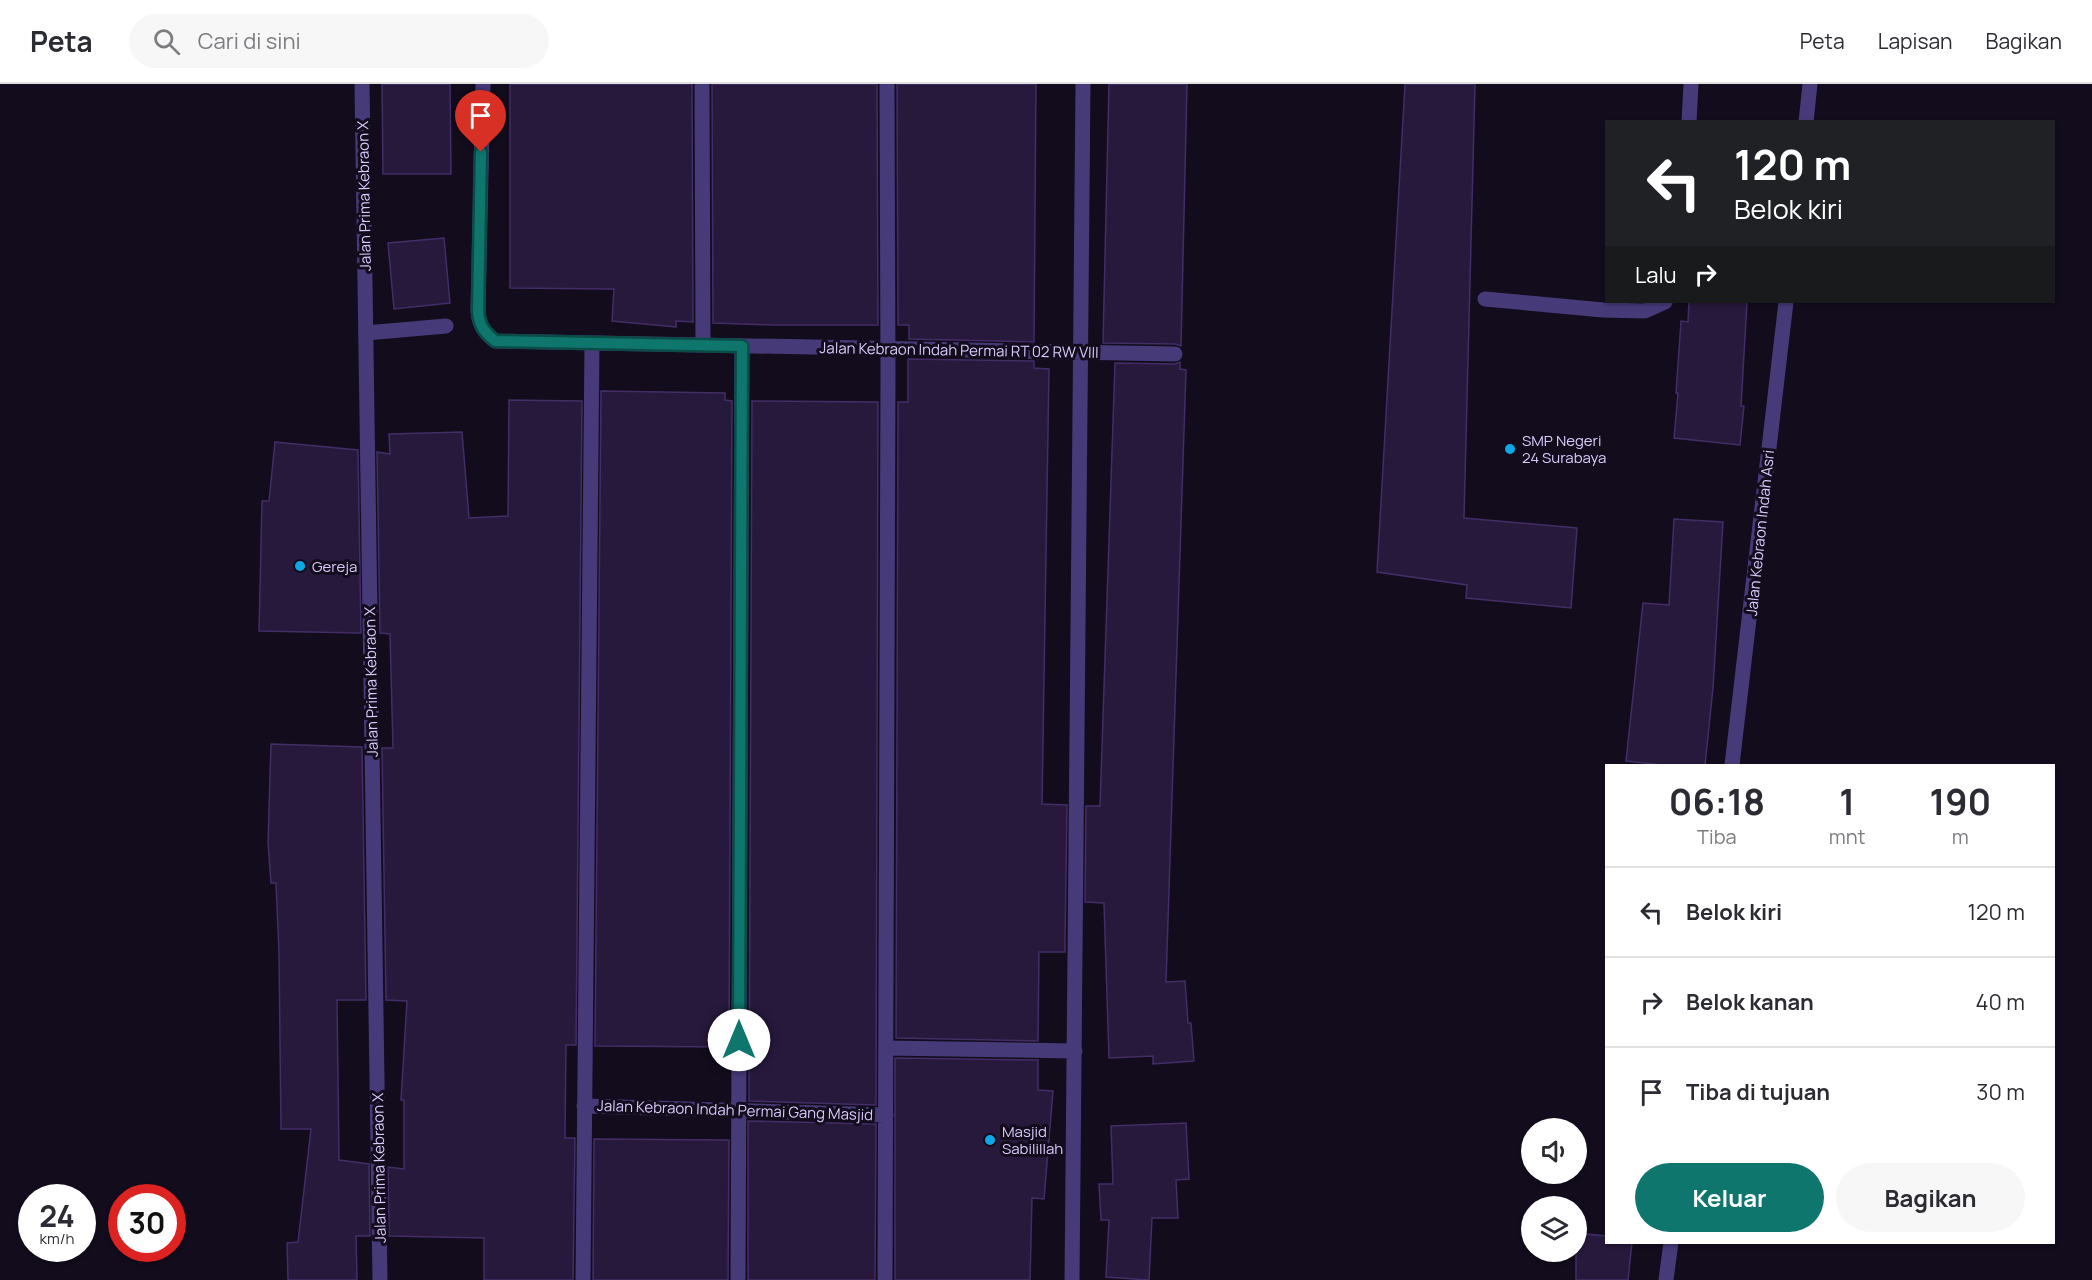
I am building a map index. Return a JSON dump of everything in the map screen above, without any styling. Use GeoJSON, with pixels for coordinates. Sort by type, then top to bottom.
{"type":"FeatureCollection","features":[{"type":"Feature","properties":{"kind":"street","name":"Jalan Prima Kebraon X"},"geometry":{"type":"LineString","coordinates":[[362,84],[380,1280]]}},
{"type":"Feature","properties":{"kind":"street","name":"Jalan Kebraon Indah Permai RT 02 RW VIII"},"geometry":{"type":"LineString","coordinates":[[483,84],[478,311],[479,322],[485,333],[495,341],[1175,354]]}},
{"type":"Feature","properties":{"kind":"street"},"geometry":{"type":"LineString","coordinates":[[702,84],[703,345]]}},
{"type":"Feature","properties":{"kind":"street"},"geometry":{"type":"LineString","coordinates":[[885,1280],[887,84]]}},
{"type":"Feature","properties":{"kind":"street"},"geometry":{"type":"LineString","coordinates":[[1072,1280],[1083,84]]}},
{"type":"Feature","properties":{"kind":"street"},"geometry":{"type":"LineString","coordinates":[[1689,120],[1691,84]]}},
{"type":"Feature","properties":{"kind":"street"},"geometry":{"type":"LineString","coordinates":[[1806,120],[1810,84]]}},
{"type":"Feature","properties":{"kind":"street"},"geometry":{"type":"LineString","coordinates":[[1485,298],[1634,311],[1645,311],[1663,303]]}},
{"type":"Feature","properties":{"kind":"street","name":"Jalan Kebraon Indah Asri"},"geometry":{"type":"LineString","coordinates":[[1732,764],[1786,303]]}},
{"type":"Feature","properties":{"kind":"street"},"geometry":{"type":"LineString","coordinates":[[366,333],[446,326]]}},
{"type":"Feature","properties":{"kind":"street"},"geometry":{"type":"LineString","coordinates":[[584,1280],[592,343]]}},
{"type":"Feature","properties":{"kind":"street"},"geometry":{"type":"LineString","coordinates":[[738,1280],[742,346]]}},
{"type":"Feature","properties":{"kind":"street"},"geometry":{"type":"LineString","coordinates":[[886,1048],[1075,1051]]}},
{"type":"Feature","properties":{"kind":"street","name":"Jalan Kebraon Indah Permai Gang Masjid"},"geometry":{"type":"LineString","coordinates":[[584,1106],[886,1115]]}},
{"type":"Feature","properties":{"kind":"street"},"geometry":{"type":"LineString","coordinates":[[1666,1280],[1671,1244]]}},
{"type":"Feature","properties":{"kind":"building"},"geometry":{"type":"Polygon","coordinates":[[[382,84],[450,84],[451,174],[383,174],[382,84]]]}},
{"type":"Feature","properties":{"kind":"building"},"geometry":{"type":"Polygon","coordinates":[[[510,84],[692,84],[693,322],[676,321],[676,327],[612,321],[614,289],[510,288],[510,84]]]}},
{"type":"Feature","properties":{"kind":"building"},"geometry":{"type":"Polygon","coordinates":[[[712,84],[877,84],[878,325],[713,323],[712,84]]]}},
{"type":"Feature","properties":{"kind":"building"},"geometry":{"type":"Polygon","coordinates":[[[897,84],[1036,84],[1034,342],[909,339],[909,325],[898,325],[897,84]]]}},
{"type":"Feature","properties":{"kind":"building"},"geometry":{"type":"Polygon","coordinates":[[[1109,84],[1187,84],[1181,346],[1103,343],[1109,84]]]}},
{"type":"Feature","properties":{"kind":"building"},"geometry":{"type":"Polygon","coordinates":[[[1405,84],[1475,84],[1464,518],[1577,528],[1571,608],[1466,598],[1467,585],[1377,572],[1405,84]]]}},
{"type":"Feature","properties":{"kind":"building"},"geometry":{"type":"Polygon","coordinates":[[[444,238],[450,303],[394,309],[388,243],[444,238]]]}},
{"type":"Feature","properties":{"kind":"building"},"geometry":{"type":"Polygon","coordinates":[[[1689,303],[1747,303],[1741,406],[1744,406],[1740,445],[1674,438],[1681,321],[1688,322],[1689,303]]]}},
{"type":"Feature","properties":{"kind":"building"},"geometry":{"type":"Polygon","coordinates":[[[908,359],[1034,361],[1034,368],[1049,369],[1042,804],[1067,805],[1065,952],[1039,952],[1038,1041],[896,1038],[898,402],[908,402],[908,359]]]}},
{"type":"Feature","properties":{"kind":"building"},"geometry":{"type":"Polygon","coordinates":[[[1180,362],[1180,369],[1186,370],[1166,982],[1185,981],[1194,1061],[1153,1064],[1153,1056],[1109,1058],[1104,903],[1085,902],[1086,806],[1100,806],[1115,363],[1175,364],[1180,362]]]}},
{"type":"Feature","properties":{"kind":"building"},"geometry":{"type":"Polygon","coordinates":[[[601,391],[725,393],[725,400],[732,401],[729,1047],[595,1046],[601,391]]]}},
{"type":"Feature","properties":{"kind":"building"},"geometry":{"type":"Polygon","coordinates":[[[509,400],[582,401],[576,1045],[566,1045],[565,1138],[575,1138],[573,1280],[484,1280],[484,1238],[389,1236],[388,1167],[404,1169],[404,1100],[401,1100],[407,1001],[386,1000],[382,748],[393,748],[390,634],[380,633],[377,452],[390,454],[389,434],[462,432],[469,518],[508,516],[509,400]]]}},
{"type":"Feature","properties":{"kind":"building"},"geometry":{"type":"Polygon","coordinates":[[[752,401],[878,402],[876,1105],[749,1101],[752,401]]]}},
{"type":"Feature","properties":{"kind":"building"},"geometry":{"type":"Polygon","coordinates":[[[275,442],[358,450],[361,633],[259,631],[262,501],[269,501],[275,442]]]}},
{"type":"Feature","properties":{"kind":"building"},"geometry":{"type":"Polygon","coordinates":[[[1674,519],[1723,522],[1713,688],[1705,764],[1653,764],[1626,761],[1643,603],[1669,605],[1674,519]]]}},
{"type":"Feature","properties":{"kind":"building"},"geometry":{"type":"Polygon","coordinates":[[[271,744],[362,747],[366,1000],[337,1000],[339,1160],[369,1164],[370,1236],[356,1236],[357,1280],[288,1280],[287,1243],[298,1242],[311,1129],[281,1129],[276,883],[271,883],[268,842],[271,744]]]}},
{"type":"Feature","properties":{"kind":"building"},"geometry":{"type":"Polygon","coordinates":[[[895,1058],[1038,1060],[1038,1090],[1053,1091],[1044,1199],[1032,1198],[1030,1280],[895,1280],[895,1058]]]}},
{"type":"Feature","properties":{"kind":"building"},"geometry":{"type":"Polygon","coordinates":[[[748,1121],[876,1124],[875,1280],[748,1280],[748,1121]]]}},
{"type":"Feature","properties":{"kind":"building"},"geometry":{"type":"Polygon","coordinates":[[[1186,1123],[1189,1179],[1176,1180],[1178,1218],[1152,1218],[1149,1280],[1106,1277],[1109,1220],[1101,1220],[1099,1184],[1113,1184],[1111,1126],[1186,1123]]]}},
{"type":"Feature","properties":{"kind":"building"},"geometry":{"type":"Polygon","coordinates":[[[594,1139],[729,1140],[728,1280],[593,1280],[594,1139]]]}},
{"type":"Feature","properties":{"kind":"building"},"geometry":{"type":"Polygon","coordinates":[[[1587,1234],[1605,1236],[1605,1244],[1632,1244],[1628,1280],[1576,1280],[1576,1262],[1587,1262],[1587,1234]]]}},
{"type":"Feature","properties":{"kind":"place","name":"SMP Negeri 24 Surabaya"},"geometry":{"type":"Point","coordinates":[1510,449]}},
{"type":"Feature","properties":{"kind":"place","name":"Gereja"},"geometry":{"type":"Point","coordinates":[300,566]}},
{"type":"Feature","properties":{"kind":"place","name":"Masjid Sabilillah"},"geometry":{"type":"Point","coordinates":[990,1140]}},
{"type":"Feature","properties":{"kind":"route"},"geometry":{"type":"LineString","coordinates":[[481,152],[478,311],[479,322],[485,333],[495,341],[742,346],[739,1040]]}}]}
